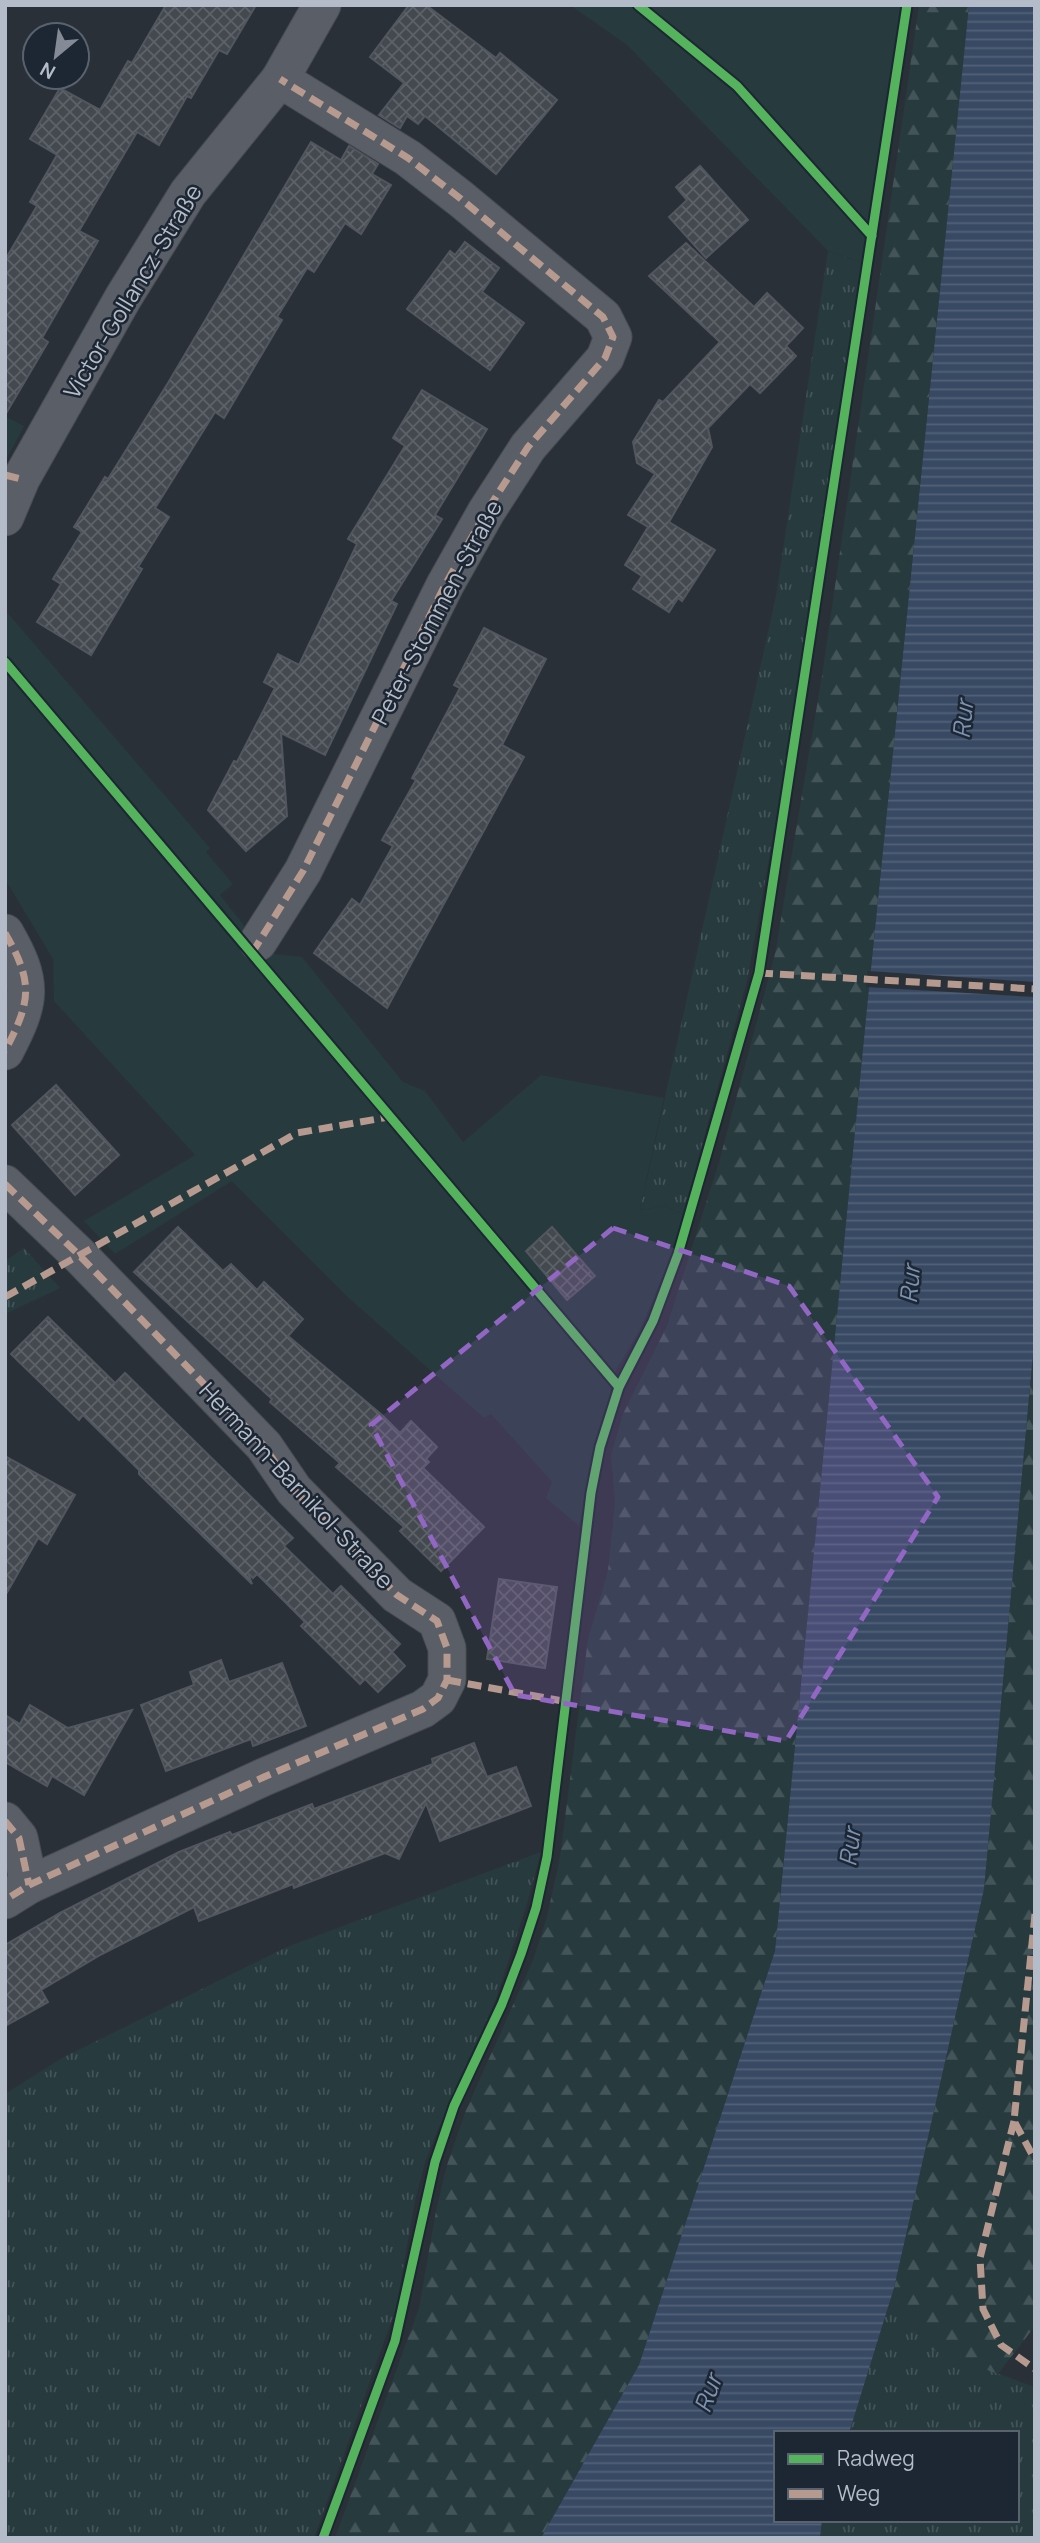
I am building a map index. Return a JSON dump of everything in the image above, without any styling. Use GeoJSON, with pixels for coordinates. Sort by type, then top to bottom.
{"type":"FeatureCollection","features":[{"type":"Feature","properties":{"kind":"street","name":"Victor-Gollancz-Straße"},"geometry":{"type":"LineString","coordinates":[[5,517],[21,479],[123,298],[188,193],[280,79],[322,5]]}},
{"type":"Feature","properties":{"kind":"street","name":"Peter-Stommen-Straße"},"geometry":{"type":"LineString","coordinates":[[258,942],[303,871],[445,585],[486,512],[528,447],[605,358],[612,337],[603,317],[461,199],[408,158],[280,79]]}},
{"type":"Feature","properties":{"kind":"street"},"geometry":{"type":"LineString","coordinates":[[5,933],[26,975],[26,998],[17,1027],[5,1051]]}},
{"type":"Feature","properties":{"kind":"street","name":"Hermann-Barnikol-Straße"},"geometry":{"type":"LineString","coordinates":[[5,1184],[79,1255],[264,1446],[294,1490],[397,1595],[437,1621],[447,1648],[447,1680],[439,1698],[423,1709],[264,1777],[17,1893]]}},
{"type":"Feature","properties":{"kind":"street"},"geometry":{"type":"LineString","coordinates":[[5,1821],[19,1838],[17,1893]]}},
{"type":"Feature","properties":{"kind":"highlighted area"},"geometry":{"type":"Polygon","coordinates":[[[613,1228],[789,1286],[938,1497],[786,1741],[515,1695],[371,1425],[613,1228]]]}},
{"type":"Feature","properties":{"kind":"green space"},"geometry":{"type":"Polygon","coordinates":[[[570,5],[902,5],[863,263],[828,251],[627,45],[570,5]]]}},
{"type":"Feature","properties":{"kind":"green space"},"geometry":{"type":"Polygon","coordinates":[[[919,5],[969,5],[775,1951],[639,2365],[541,2538],[335,2538],[419,2308],[447,2165],[466,2110],[533,1960],[547,1917],[560,1857],[588,1639],[608,1571],[615,1502],[611,1455],[623,1414],[667,1326],[719,1162],[775,954],[822,676],[919,5]]]}},
{"type":"Feature","properties":{"kind":"green space"},"geometry":{"type":"Polygon","coordinates":[[[828,251],[863,263],[799,692],[747,981],[683,1214],[665,1206],[640,1210],[776,596],[828,251]]]}},
{"type":"Feature","properties":{"kind":"green space"},"geometry":{"type":"Polygon","coordinates":[[[5,416],[24,426],[5,462],[5,416]]]}},
{"type":"Feature","properties":{"kind":"green space"},"geometry":{"type":"Polygon","coordinates":[[[5,610],[210,848],[206,852],[233,884],[220,895],[266,953],[302,957],[403,1082],[425,1091],[463,1142],[541,1075],[664,1098],[640,1210],[665,1206],[683,1214],[673,1252],[641,1328],[615,1372],[579,1526],[546,1498],[552,1482],[491,1414],[484,1418],[350,1299],[232,1181],[115,1254],[84,1221],[195,1155],[54,1001],[53,959],[5,879],[5,610]]]}},
{"type":"Feature","properties":{"kind":"green space"},"geometry":{"type":"Polygon","coordinates":[[[24,1248],[60,1288],[5,1314],[5,1261],[24,1248]]]}},
{"type":"Feature","properties":{"kind":"green space"},"geometry":{"type":"Polygon","coordinates":[[[1035,1332],[1035,2326],[998,2374],[927,2348],[894,2288],[984,1889],[1035,1332]]]}},
{"type":"Feature","properties":{"kind":"green space"},"geometry":{"type":"Polygon","coordinates":[[[541,1852],[495,2001],[425,2162],[415,2201],[396,2308],[314,2538],[5,2538],[5,2094],[62,2058],[287,1947],[541,1852]]]}},
{"type":"Feature","properties":{"kind":"green space"},"geometry":{"type":"Polygon","coordinates":[[[894,2288],[927,2348],[1035,2387],[1035,2538],[820,2538],[822,2522],[1019,2522],[1019,2431],[850,2431],[894,2288]]]}},
{"type":"Feature","properties":{"kind":"water","name":"Rur"},"geometry":{"type":"Polygon","coordinates":[[[969,5],[1035,5],[1035,1332],[984,1889],[894,2288],[850,2431],[774,2431],[774,2522],[822,2522],[820,2538],[541,2538],[639,2365],[775,1951],[969,5]]]}},
{"type":"Feature","properties":{"kind":"pier"},"geometry":{"type":"Polygon","coordinates":[[[868,971],[1035,982],[1035,997],[866,987],[868,971]]]}},
{"type":"Feature","properties":{"kind":"building"},"geometry":{"type":"Polygon","coordinates":[[[166,5],[256,5],[227,54],[219,50],[191,98],[187,96],[159,145],[137,132],[79,231],[98,241],[42,338],[48,342],[5,415],[5,260],[37,206],[30,202],[57,155],[30,139],[58,91],[65,91],[100,110],[128,61],[132,63],[166,5]]]}},
{"type":"Feature","properties":{"kind":"building"},"geometry":{"type":"Polygon","coordinates":[[[409,5],[426,5],[496,58],[500,53],[557,100],[496,174],[425,116],[418,124],[407,116],[400,128],[379,115],[404,83],[370,57],[409,5]]]}},
{"type":"Feature","properties":{"kind":"building"},"geometry":{"type":"Polygon","coordinates":[[[311,142],[341,160],[349,146],[378,164],[372,174],[391,185],[361,234],[345,223],[314,272],[307,268],[277,317],[282,320],[224,418],[215,412],[155,508],[169,517],[138,567],[142,569],[91,655],[37,622],[61,584],[53,579],[82,532],[74,527],[105,477],[108,479],[168,383],[311,142]]]}},
{"type":"Feature","properties":{"kind":"building"},"geometry":{"type":"Polygon","coordinates":[[[700,166],[748,220],[706,258],[669,217],[687,200],[676,187],[700,166]]]}},
{"type":"Feature","properties":{"kind":"building"},"geometry":{"type":"Polygon","coordinates":[[[465,242],[499,268],[482,292],[524,323],[490,370],[407,309],[450,251],[455,255],[465,242]]]}},
{"type":"Feature","properties":{"kind":"building"},"geometry":{"type":"Polygon","coordinates":[[[686,243],[754,307],[767,293],[803,328],[786,346],[796,356],[760,393],[750,384],[708,428],[712,447],[669,522],[715,550],[682,601],[678,598],[669,612],[633,589],[642,576],[625,565],[648,527],[628,515],[655,474],[637,463],[633,442],[659,400],[663,402],[720,342],[649,276],[686,243]]]}},
{"type":"Feature","properties":{"kind":"building"},"geometry":{"type":"Polygon","coordinates":[[[422,390],[487,429],[435,515],[442,519],[391,601],[397,604],[325,755],[281,733],[287,816],[246,851],[208,810],[234,761],[237,762],[275,688],[264,682],[278,654],[299,665],[357,544],[348,539],[405,446],[393,438],[422,390]]]}},
{"type":"Feature","properties":{"kind":"building"},"geometry":{"type":"Polygon","coordinates":[[[484,628],[546,659],[502,745],[524,757],[387,1008],[314,953],[352,899],[360,905],[393,846],[382,840],[416,780],[412,778],[460,688],[454,685],[484,628]]]}},
{"type":"Feature","properties":{"kind":"building"},"geometry":{"type":"Polygon","coordinates":[[[56,1085],[119,1155],[75,1195],[12,1125],[56,1085]]]}},
{"type":"Feature","properties":{"kind":"building"},"geometry":{"type":"Polygon","coordinates":[[[178,1227],[223,1271],[231,1264],[257,1290],[264,1282],[303,1319],[288,1336],[400,1433],[411,1421],[437,1447],[426,1459],[429,1462],[423,1468],[484,1527],[441,1571],[400,1531],[404,1527],[336,1467],[340,1463],[270,1402],[272,1399],[134,1272],[178,1227]]]}},
{"type":"Feature","properties":{"kind":"building"},"geometry":{"type":"Polygon","coordinates":[[[552,1227],[595,1276],[567,1300],[526,1251],[552,1227]]]}},
{"type":"Feature","properties":{"kind":"building"},"geometry":{"type":"Polygon","coordinates":[[[48,1317],[115,1383],[125,1373],[293,1538],[284,1546],[333,1594],[341,1586],[400,1644],[392,1652],[405,1666],[378,1692],[365,1679],[360,1684],[301,1626],[305,1622],[257,1574],[253,1578],[248,1573],[252,1584],[139,1474],[139,1470],[83,1415],[79,1420],[11,1354],[48,1317]]]}},
{"type":"Feature","properties":{"kind":"building"},"geometry":{"type":"Polygon","coordinates":[[[5,1456],[75,1495],[47,1544],[38,1538],[5,1596],[5,1456]]]}},
{"type":"Feature","properties":{"kind":"building"},"geometry":{"type":"Polygon","coordinates":[[[499,1579],[557,1587],[545,1668],[487,1659],[499,1579]]]}},
{"type":"Feature","properties":{"kind":"building"},"geometry":{"type":"Polygon","coordinates":[[[221,1660],[229,1682],[282,1663],[306,1726],[253,1746],[251,1739],[166,1771],[141,1705],[194,1685],[190,1672],[221,1660]]]}},
{"type":"Feature","properties":{"kind":"building"},"geometry":{"type":"Polygon","coordinates":[[[30,1705],[68,1728],[132,1710],[84,1795],[52,1776],[47,1786],[5,1762],[5,1715],[20,1724],[30,1705]]]}},
{"type":"Feature","properties":{"kind":"building"},"geometry":{"type":"Polygon","coordinates":[[[474,1743],[487,1777],[516,1767],[531,1806],[440,1841],[426,1803],[399,1859],[385,1853],[294,1888],[293,1884],[199,1921],[194,1907],[102,1954],[41,1990],[48,2002],[5,2026],[5,1945],[60,1913],[179,1852],[312,1804],[314,1809],[433,1764],[432,1759],[474,1743]]]}},
{"type":"Feature","properties":{"kind":"marked path"},"geometry":{"type":"LineString","coordinates":[[252,953],[303,871],[445,585],[486,512],[528,447],[605,358],[613,337],[603,317],[461,199],[408,158],[280,79]]}},
{"type":"Feature","properties":{"kind":"marked path"},"geometry":{"type":"LineString","coordinates":[[5,475],[21,479]]}},
{"type":"Feature","properties":{"kind":"marked path"},"geometry":{"type":"LineString","coordinates":[[5,933],[21,965],[26,992],[20,1018],[5,1051]]}},
{"type":"Feature","properties":{"kind":"marked path"},"geometry":{"type":"LineString","coordinates":[[759,973],[1035,989]]}},
{"type":"Feature","properties":{"kind":"marked path"},"geometry":{"type":"LineString","coordinates":[[5,1297],[297,1133],[389,1117]]}},
{"type":"Feature","properties":{"kind":"marked path"},"geometry":{"type":"LineString","coordinates":[[5,1184],[79,1255],[264,1446],[294,1490],[397,1595],[437,1621],[447,1648],[447,1680],[438,1698],[423,1709],[264,1777],[29,1885],[5,1900]]}},
{"type":"Feature","properties":{"kind":"marked path"},"geometry":{"type":"LineString","coordinates":[[447,1680],[568,1702]]}},
{"type":"Feature","properties":{"kind":"marked path"},"geometry":{"type":"LineString","coordinates":[[5,1821],[19,1838],[29,1885]]}},
{"type":"Feature","properties":{"kind":"marked path"},"geometry":{"type":"LineString","coordinates":[[1035,1914],[1014,2121],[1035,2160]]}},
{"type":"Feature","properties":{"kind":"marked path"},"geometry":{"type":"LineString","coordinates":[[1014,2121],[980,2258],[983,2309],[1001,2345],[1035,2369]]}},
{"type":"Feature","properties":{"kind":"cycle path"},"geometry":{"type":"LineString","coordinates":[[638,5],[737,86],[872,236]]}},
{"type":"Feature","properties":{"kind":"cycle path"},"geometry":{"type":"LineString","coordinates":[[323,2538],[395,2341],[435,2162],[454,2106],[502,2004],[536,1908],[547,1857],[591,1493],[600,1447],[619,1387],[653,1321],[678,1254],[759,973],[907,5]]}},
{"type":"Feature","properties":{"kind":"cycle path"},"geometry":{"type":"LineString","coordinates":[[5,662],[619,1387]]}}]}
